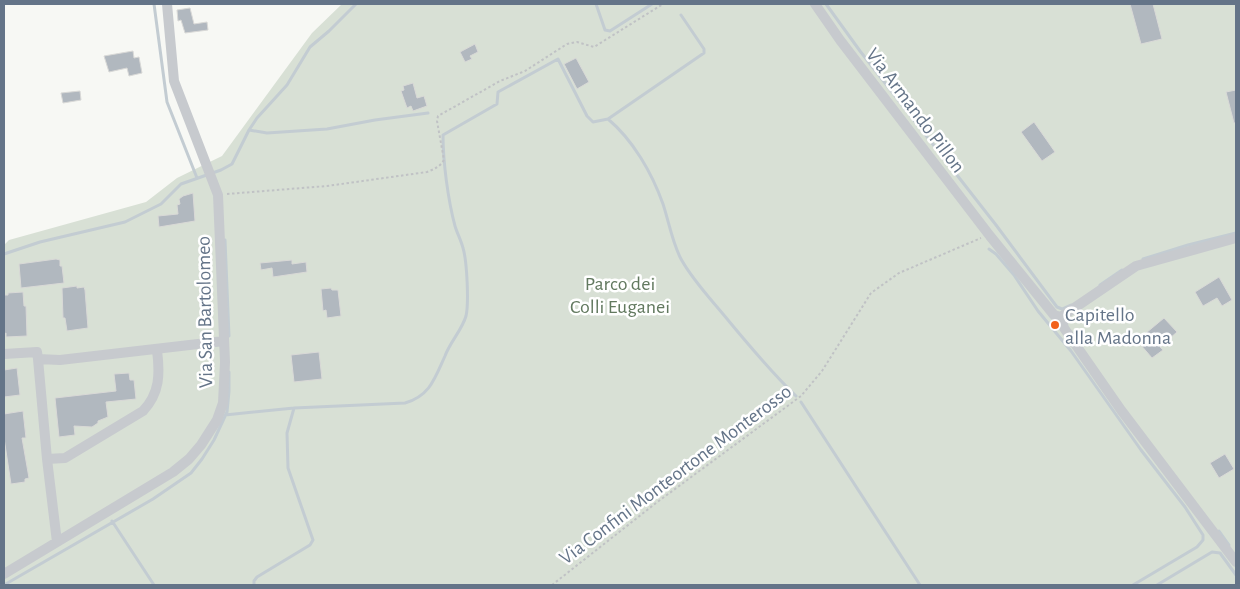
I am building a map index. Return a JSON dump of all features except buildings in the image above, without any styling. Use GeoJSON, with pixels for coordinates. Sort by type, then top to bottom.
{"type":"FeatureCollection","features":[{"type":"Feature","properties":{"kind":"street","name":"Via San Bartolomeo"},"geometry":{"type":"LineString","coordinates":[[4,574],[173,472],[189,459],[201,445],[217,420],[223,403],[225,385],[224,341],[218,195],[174,81],[167,4]]}},
{"type":"Feature","properties":{"kind":"street","name":"Via Armando Pillon"},"geometry":{"type":"LineString","coordinates":[[815,4],[840,40],[990,236],[1054,315],[1061,317]]}},
{"type":"Feature","properties":{"kind":"street"},"geometry":{"type":"LineString","coordinates":[[1236,238],[1136,266],[1061,317],[1064,328],[1121,410],[1236,562]]}},
{"type":"Feature","properties":{"kind":"street"},"geometry":{"type":"LineString","coordinates":[[38,359],[60,360],[224,341]]}},
{"type":"Feature","properties":{"kind":"street"},"geometry":{"type":"LineString","coordinates":[[47,459],[65,458],[143,411],[156,392],[159,380],[157,350]]}},
{"type":"Feature","properties":{"kind":"street"},"geometry":{"type":"LineString","coordinates":[[4,354],[37,352],[57,542]]}},
{"type":"Feature","properties":{"kind":"path"},"geometry":{"type":"LineString","coordinates":[[218,195],[327,186],[427,172],[435,169],[444,160],[437,121],[438,116],[500,81],[525,70],[567,44],[577,42],[594,47],[663,4]]}},
{"type":"Feature","properties":{"kind":"path","name":"Via Confini Monteortone Monterosso"},"geometry":{"type":"LineString","coordinates":[[552,585],[656,503],[801,396],[822,371],[871,293],[899,274],[969,242],[990,236]]}},
{"type":"Feature","properties":{"kind":"green space","name":"Parco dei Colli Euganei"},"geometry":{"type":"Polygon","coordinates":[[[342,4],[1236,4],[1236,585],[4,585],[4,245],[9,240],[146,202],[177,178],[222,156],[312,33],[342,4]]]}},
{"type":"Feature","properties":{"kind":"waterway"},"geometry":{"type":"LineString","coordinates":[[154,4],[167,102],[197,178]]}},
{"type":"Feature","properties":{"kind":"waterway"},"geometry":{"type":"LineString","coordinates":[[4,254],[40,242],[125,222],[161,204],[181,184],[221,170],[232,164],[249,130],[257,118],[287,85],[310,47],[356,4]]}},
{"type":"Feature","properties":{"kind":"waterway"},"geometry":{"type":"LineString","coordinates":[[596,4],[605,30],[610,31],[652,4]]}},
{"type":"Feature","properties":{"kind":"waterway"},"geometry":{"type":"LineString","coordinates":[[826,4],[1057,307],[1062,309],[1071,305]]}},
{"type":"Feature","properties":{"kind":"waterway"},"geometry":{"type":"LineString","coordinates":[[225,415],[294,408],[405,403],[426,391],[435,379],[447,351],[464,321],[467,310],[466,262],[450,205],[443,135],[497,104],[498,92],[558,59],[587,116],[593,122],[608,119],[704,53],[704,49],[681,15]]}},
{"type":"Feature","properties":{"kind":"waterway"},"geometry":{"type":"LineString","coordinates":[[249,130],[267,133],[327,129],[428,113]]}},
{"type":"Feature","properties":{"kind":"waterway"},"geometry":{"type":"LineString","coordinates":[[608,119],[626,137],[647,169],[663,204],[678,252],[690,274],[758,356],[796,396]]}},
{"type":"Feature","properties":{"kind":"waterway"},"geometry":{"type":"LineString","coordinates":[[1143,259],[1236,233]]}},
{"type":"Feature","properties":{"kind":"waterway"},"geometry":{"type":"LineString","coordinates":[[225,240],[229,336]]}},
{"type":"Feature","properties":{"kind":"waterway"},"geometry":{"type":"LineString","coordinates":[[989,249],[996,254],[1014,275],[1038,311],[1071,351],[1141,450],[1185,507],[1203,535],[1203,540],[1197,547],[1133,585]]}},
{"type":"Feature","properties":{"kind":"waterway"},"geometry":{"type":"LineString","coordinates":[[1100,285],[1122,270]]}},
{"type":"Feature","properties":{"kind":"waterway"},"geometry":{"type":"LineString","coordinates":[[4,585],[153,499],[191,473],[214,440],[227,412],[229,372]]}},
{"type":"Feature","properties":{"kind":"waterway"},"geometry":{"type":"LineString","coordinates":[[801,402],[920,585]]}},
{"type":"Feature","properties":{"kind":"waterway"},"geometry":{"type":"LineString","coordinates":[[254,585],[257,577],[310,545],[313,540],[288,468],[287,433],[294,408]]}},
{"type":"Feature","properties":{"kind":"waterway"},"geometry":{"type":"LineString","coordinates":[[112,521],[154,585]]}},
{"type":"Feature","properties":{"kind":"waterway"},"geometry":{"type":"LineString","coordinates":[[1219,531],[1229,545]]}},
{"type":"Feature","properties":{"kind":"waterway"},"geometry":{"type":"LineString","coordinates":[[1157,585],[1212,552],[1220,553],[1236,575]]}},
{"type":"Feature","properties":{"kind":"place","name":"Capitello alla Madonna"},"geometry":{"type":"Point","coordinates":[1055,325]}}]}
